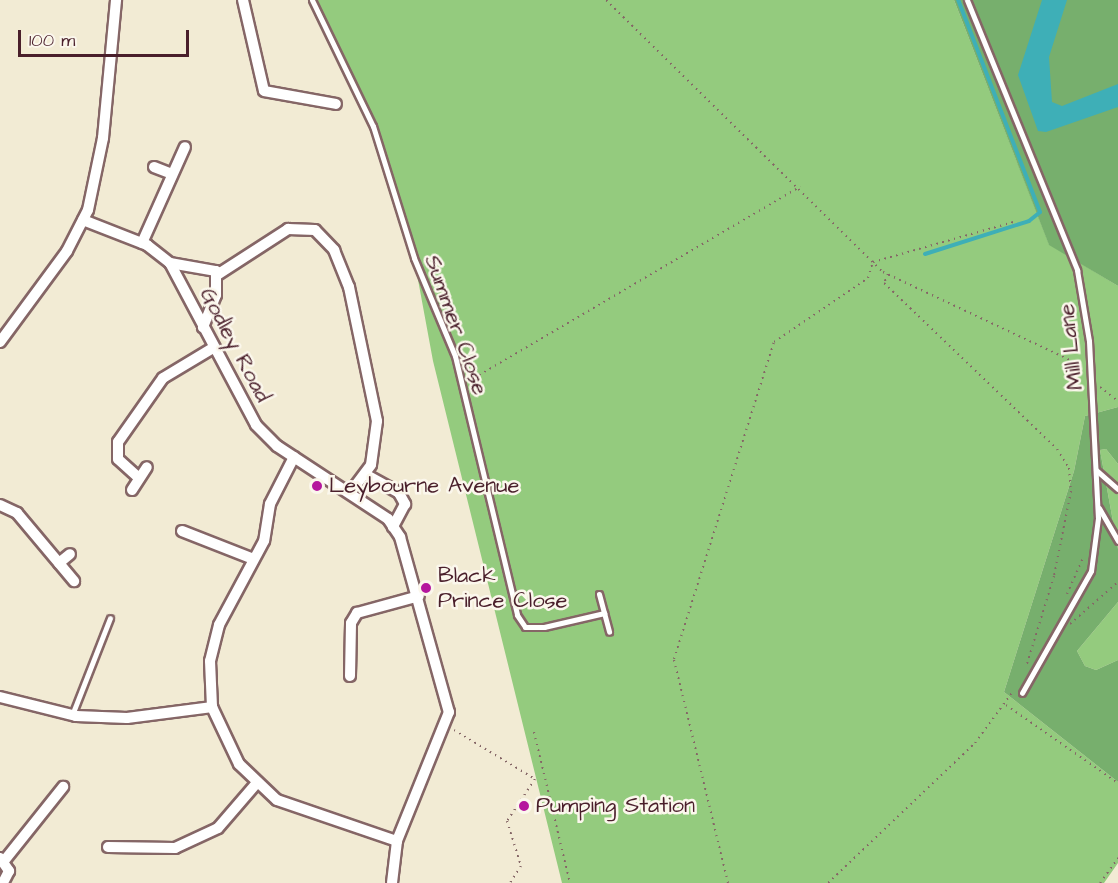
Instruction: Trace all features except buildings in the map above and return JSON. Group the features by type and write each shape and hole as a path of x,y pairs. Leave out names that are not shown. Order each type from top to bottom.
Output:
{"street":[{"path":"0,342 45,285 84,220 103,138 116,0"},
{"path":"243,0 264,91 336,104"},
{"path":"142,243 184,147"},
{"path":"154,167 172,174"},
{"name":"Godley Road","path":"84,220 142,243 170,263 213,348 256,425 294,458 350,493 393,527"},
{"path":"203,328 217,275 239,255 288,229 315,230 327,240 349,287 375,400 375,441 365,474 350,493"},
{"path":"170,263 217,275"},
{"path":"140,478 118,459 118,442 163,378 213,348"},
{"path":"294,458 270,504 264,541 252,558 231,598 210,661 212,707 219,730 256,784 309,814 397,841"},
{"path":"132,490 147,467"},
{"path":"365,474 399,493 405,504 393,527 419,596 443,679 446,725 397,841 392,883"},
{"path":"0,505 17,513 74,581"},
{"path":"182,531 252,558"},
{"path":"59,563 70,554"},
{"path":"363,664 350,670 351,623 357,614 419,596"},
{"path":"0,697 72,715 127,718 212,707"},
{"path":"108,847 175,848 218,828 256,784"},
{"path":"3,883 9,871 2,859 63,787"}],"lane":[{"name":"Summer Close","path":"312,0 373,126 414,258 455,356 517,615 525,627 534,627 604,613"},
{"name":"Mill Lane","path":"967,0 1077,270 1091,373 1098,507 1091,571 1062,628 1022,693"},
{"path":"1096,470 1118,489"},
{"path":"1098,507 1118,541"},
{"path":"599,594 609,632"},
{"path":"72,715 110,618"}],"path":[{"path":"606,0 888,274 1091,373 1118,401"},
{"path":"472,380 800,187"},
{"path":"873,261 1013,222"},
{"path":"728,883 674,659 774,342 868,278 873,261"},
{"path":"888,274 884,283 1057,449 1069,468 1071,491 1054,576 1024,673"},
{"path":"1063,603 1085,555"},
{"path":"1062,628 1118,582"},
{"path":"1028,671 1038,651"},
{"path":"828,883 975,743 1006,705 1021,681 1012,700"},
{"path":"1006,705 1022,693"},
{"path":"1006,705 1118,783"},
{"path":"446,725 535,779 507,821 521,866 510,883"},
{"path":"534,732 570,883"},
{"path":"1100,883 1118,858"}],"green space":[{"path":"312,0 954,0 1049,244 1118,286 1118,407 1085,416 1074,471 1004,692 1118,782 1118,863 1104,883 562,883 433,361 414,258 373,126"},
{"path":"954,0 1118,0 1118,286 1049,245"},
{"path":"1118,407 1118,464 1106,449 1100,450 1118,549 1118,602 1077,651 1085,666 1096,670 1118,660 1118,782 1004,692 1074,471 1085,416"},
{"path":"1106,449 1118,464 1118,549 1100,450"},
{"path":"1118,602 1118,660 1096,670 1085,666 1077,651"}],"water":[{"path":"1042,0 1067,0 1049,57 1052,102 1062,106 1118,84 1118,107 1046,132 1038,131 1018,75"}],"waterway":[{"path":"925,254 1029,221 1040,212 958,0"}],"place":[{"name":"Leybourne Avenue","path":"317,486"},
{"name":"Black Prince Close","path":"426,588"},
{"name":"Pumping Station","path":"524,806"}]}
